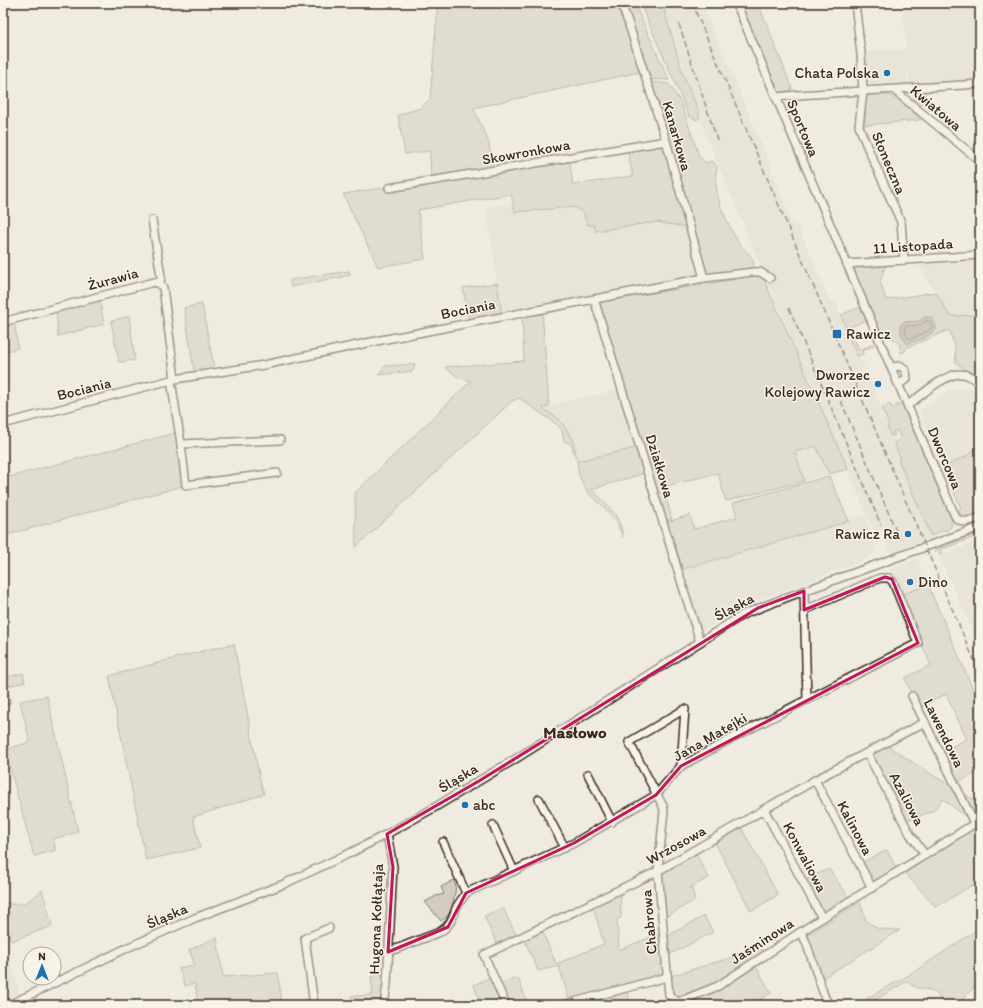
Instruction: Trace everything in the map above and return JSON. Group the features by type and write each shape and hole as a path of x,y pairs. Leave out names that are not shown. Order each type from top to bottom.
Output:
{"street":[{"name":"Kanarkowa","path":"621,3 666,141 704,278"},
{"name":"Sportowa","path":"736,3 847,264"},
{"name":"Słoneczna","path":"855,3 861,54 863,92 860,126 901,222 904,260"},
{"path":"776,97 980,84"},
{"name":"Kwiatowa","path":"894,90 980,161"},
{"name":"Skowronkowa","path":"389,188 666,141"},
{"path":"152,220 161,276 160,284"},
{"name":"11 Listopada","path":"847,264 980,255"},
{"name":"Dworcowa","path":"847,264 946,494 959,520 966,522 980,518"},
{"name":"Bociania","path":"3,424 173,380 264,365 381,340 704,278 760,272 770,278"},
{"name":"Żurawia","path":"3,322 154,282 160,284 163,288 173,380"},
{"name":"Działkowa","path":"594,299 700,642"},
{"path":"891,367 901,366 906,370 907,379 899,384"},
{"path":"908,405 948,377 959,373 969,375 980,383"},
{"path":"173,380 186,485 277,473"},
{"path":"181,444 280,440"},
{"name":"Śląska","path":"8,1005 144,940 195,918 284,884 387,834 491,774 744,614 980,527"},
{"name":"Jana Matejki","path":"466,893 565,848 656,795 681,766 730,739 918,643 892,579 889,578 880,578 805,610"},
{"path":"804,591 807,700"},
{"name":"Lawendowa","path":"912,696 977,822"},
{"name":"Chabrowa","path":"666,977 658,871 664,811 663,806 629,742 685,709 681,766"},
{"name":"Wrzosowa","path":"506,1005 484,955 658,871 815,780 925,722"},
{"name":"Azaliowa","path":"867,753 910,834 926,855"},
{"path":"588,774 612,822"},
{"name":"Kalinowa","path":"815,780 872,888"},
{"path":"539,799 565,848"},
{"name":"Konwaliowa","path":"764,809 822,918"},
{"name":"Jaśminowa","path":"666,977 669,995 678,1002 718,986 822,918 926,855 977,822"},
{"path":"493,824 514,871"},
{"name":"Hugona Kołłątaja","path":"384,1005 387,984 393,867 387,834"},
{"path":"388,952 440,932 448,927 454,917 456,908 466,893 443,842"},
{"path":"314,1005 305,938 329,928"},
{"path":"799,933 803,936 806,942 825,998 829,1005"},
{"path":"562,1005 666,977"}],"highlighted area":[{"path":"885,577 892,579 918,643 681,766 656,795 574,843 466,893 448,927 388,952 393,867 387,834 479,781 758,608 804,591 804,610"}],"shaded area":[{"path":"437,3 634,3 669,80 647,79 644,71 473,108 488,140 494,170 569,158 573,185 633,176 627,148 666,141 648,86 652,82 669,84 681,103 699,156 705,163 713,161 717,167 716,188 724,215 737,241 752,259 754,263 753,272 762,275 848,469 829,474 816,446 795,452 804,481 726,501 718,473 663,487 672,519 663,521 648,472 592,489 616,516 622,529 623,537 616,522 603,506 587,492 579,476 577,461 640,447 594,299 599,298 601,302 737,279 737,274 704,278 692,228 656,222 595,231 594,225 588,225 583,212 573,207 515,212 511,194 418,210 425,259 378,267 343,194 431,181 430,151 405,154 398,115 421,108 430,99"},
{"path":"640,3 662,3 683,75 699,112 699,118 697,120 689,116"},
{"path":"662,3 701,3 757,132 793,225 797,224 831,303 835,301 857,356 859,355 865,368 862,370 865,377 868,376 889,425 887,427 891,436 895,434 897,441 894,443 901,458 898,459 932,539 891,553 881,530 874,532 699,118 699,111 683,75"},
{"path":"740,3 758,3 792,88 791,90 777,93"},
{"path":"903,3 980,3 980,84 910,89 907,61 907,85 875,87 866,83 863,51 906,50"},
{"path":"927,88 919,111 914,102 914,96 918,92"},
{"path":"872,94 888,95 900,101 921,120 865,125 865,100 867,96"},
{"path":"513,203 515,212 573,207 583,212 586,219 637,218 689,224 704,278 502,316 486,206"},
{"path":"887,261 880,281 886,300 936,292 949,315 980,315 980,379 956,363 955,346 949,330 906,348 905,351 901,353 899,343 885,333 881,338 853,267","holes":["925,317 936,330 924,338 903,322 919,321"]},
{"path":"980,261 980,315 949,315 919,265"},
{"path":"349,271 351,275 291,287 290,280"},
{"path":"497,283 502,316 469,322 463,288"},
{"path":"99,296 104,324 58,336 56,308"},
{"path":"202,304 215,373 195,376 184,308"},
{"path":"861,307 866,320 850,327 859,350 873,344 874,346 862,351 863,354 857,356 841,315"},
{"path":"542,309 549,406 542,408 559,419 573,439 577,461 571,444 564,441 562,430 555,423 519,398 512,401 356,547 355,493 471,381 458,377 445,367 524,361 522,312"},
{"path":"129,316 135,360 119,362 111,321"},
{"path":"14,319 18,348 3,352 3,322"},
{"path":"415,364 413,371 378,375 385,366"},
{"path":"972,388 980,394 980,445 967,456 943,467 920,416 921,410 948,390"},
{"path":"622,389 640,447 577,461 573,439 559,419 542,407"},
{"path":"902,403 952,521 951,527 947,531 943,530 931,536 898,459 900,458 894,443 901,439 897,430 893,432 895,434 891,436 887,426 889,425 882,407 890,404 892,408"},
{"path":"179,432 186,485 3,536 3,466 9,477"},
{"path":"816,445 829,474 804,481 795,452"},
{"path":"980,445 980,512 970,516 961,515 958,510 961,508 943,467 967,456"},
{"path":"829,476 849,521 683,569 667,522 690,515 694,529 737,517 733,503"},
{"path":"865,516 875,547 875,552 869,558 742,606 702,630 683,569"},
{"path":"980,533 980,535 940,550 942,554 938,554 934,550"},
{"path":"980,541 980,648 938,554 959,549"},
{"path":"917,558 928,585 901,595 890,569"},
{"path":"928,585 980,706 980,771 954,784 939,753 967,739 946,694 918,709 905,678 931,665 901,595"},
{"path":"234,644 264,794 193,817 200,848 146,860 109,676"},
{"path":"23,673 25,682 7,686 11,703 3,705 3,678"},
{"path":"47,696 78,832 53,839 56,850 34,856 5,750 30,742 20,701"},
{"path":"884,744 958,791 980,803 980,820 974,823 943,799 933,811 904,821 867,753"},
{"path":"739,824 778,895 751,911 713,839"},
{"path":"980,824 980,896 972,885 936,907 905,873"},
{"path":"694,850 709,878 691,887 695,900 662,919 658,871"},
{"path":"887,850 898,872 872,888 859,864"},
{"path":"829,869 851,901 822,918 802,881"},
{"path":"454,880 456,887 452,908 448,916 441,921 425,902 436,896 444,894 441,887"},
{"path":"42,890 52,926 11,941 3,915 3,901 15,904 24,903"},
{"path":"620,890 621,918 617,919 619,950 663,932 664,938 704,916 713,932 665,957 667,977 626,988 631,1005 612,1005 609,993 570,1003 559,966 538,971 523,936 541,928 556,964 604,944 592,903"},
{"path":"860,902 866,921 879,929 900,930 821,979 807,935"},
{"path":"503,908 518,939 499,948 484,916"},
{"path":"980,928 980,981 957,1005 941,1005 942,1001 936,993 914,987 907,981 873,1001 870,1005 862,1005 867,998 906,977"},
{"path":"217,937 223,977 278,973 282,1005 198,1005 195,983 185,986 179,968 195,965 189,950"},
{"path":"3,943 21,995 3,1001"},
{"path":"756,950 766,950 767,954 754,963 771,993 750,1005 674,1005 669,995 667,977"},
{"path":"387,973 384,1005 353,1005 351,996 373,995 371,977"},
{"path":"493,976 497,984 518,978 528,1005 481,1005 474,985"}],"water":[{"path":"925,317 933,317 936,330 924,338 907,344 901,334 900,325 903,322 919,321"}],"railway":[{"path":"692,3 980,674"},
{"path":"679,24 717,140"},
{"path":"789,308 881,525"},
{"path":"841,401 900,540"}],"place":[{"name":"Chata Polska","path":"887,73"},
{"name":"Rawicz","path":"837,334"},
{"name":"Dworzec Kolejowy Rawicz","path":"878,384"},
{"name":"Rawicz Ra","path":"908,534"},
{"name":"Dino","path":"910,582"},
{"name":"abc","path":"465,805"}],"district":[{"name":"Masłowo","path":"575,732"}]}
